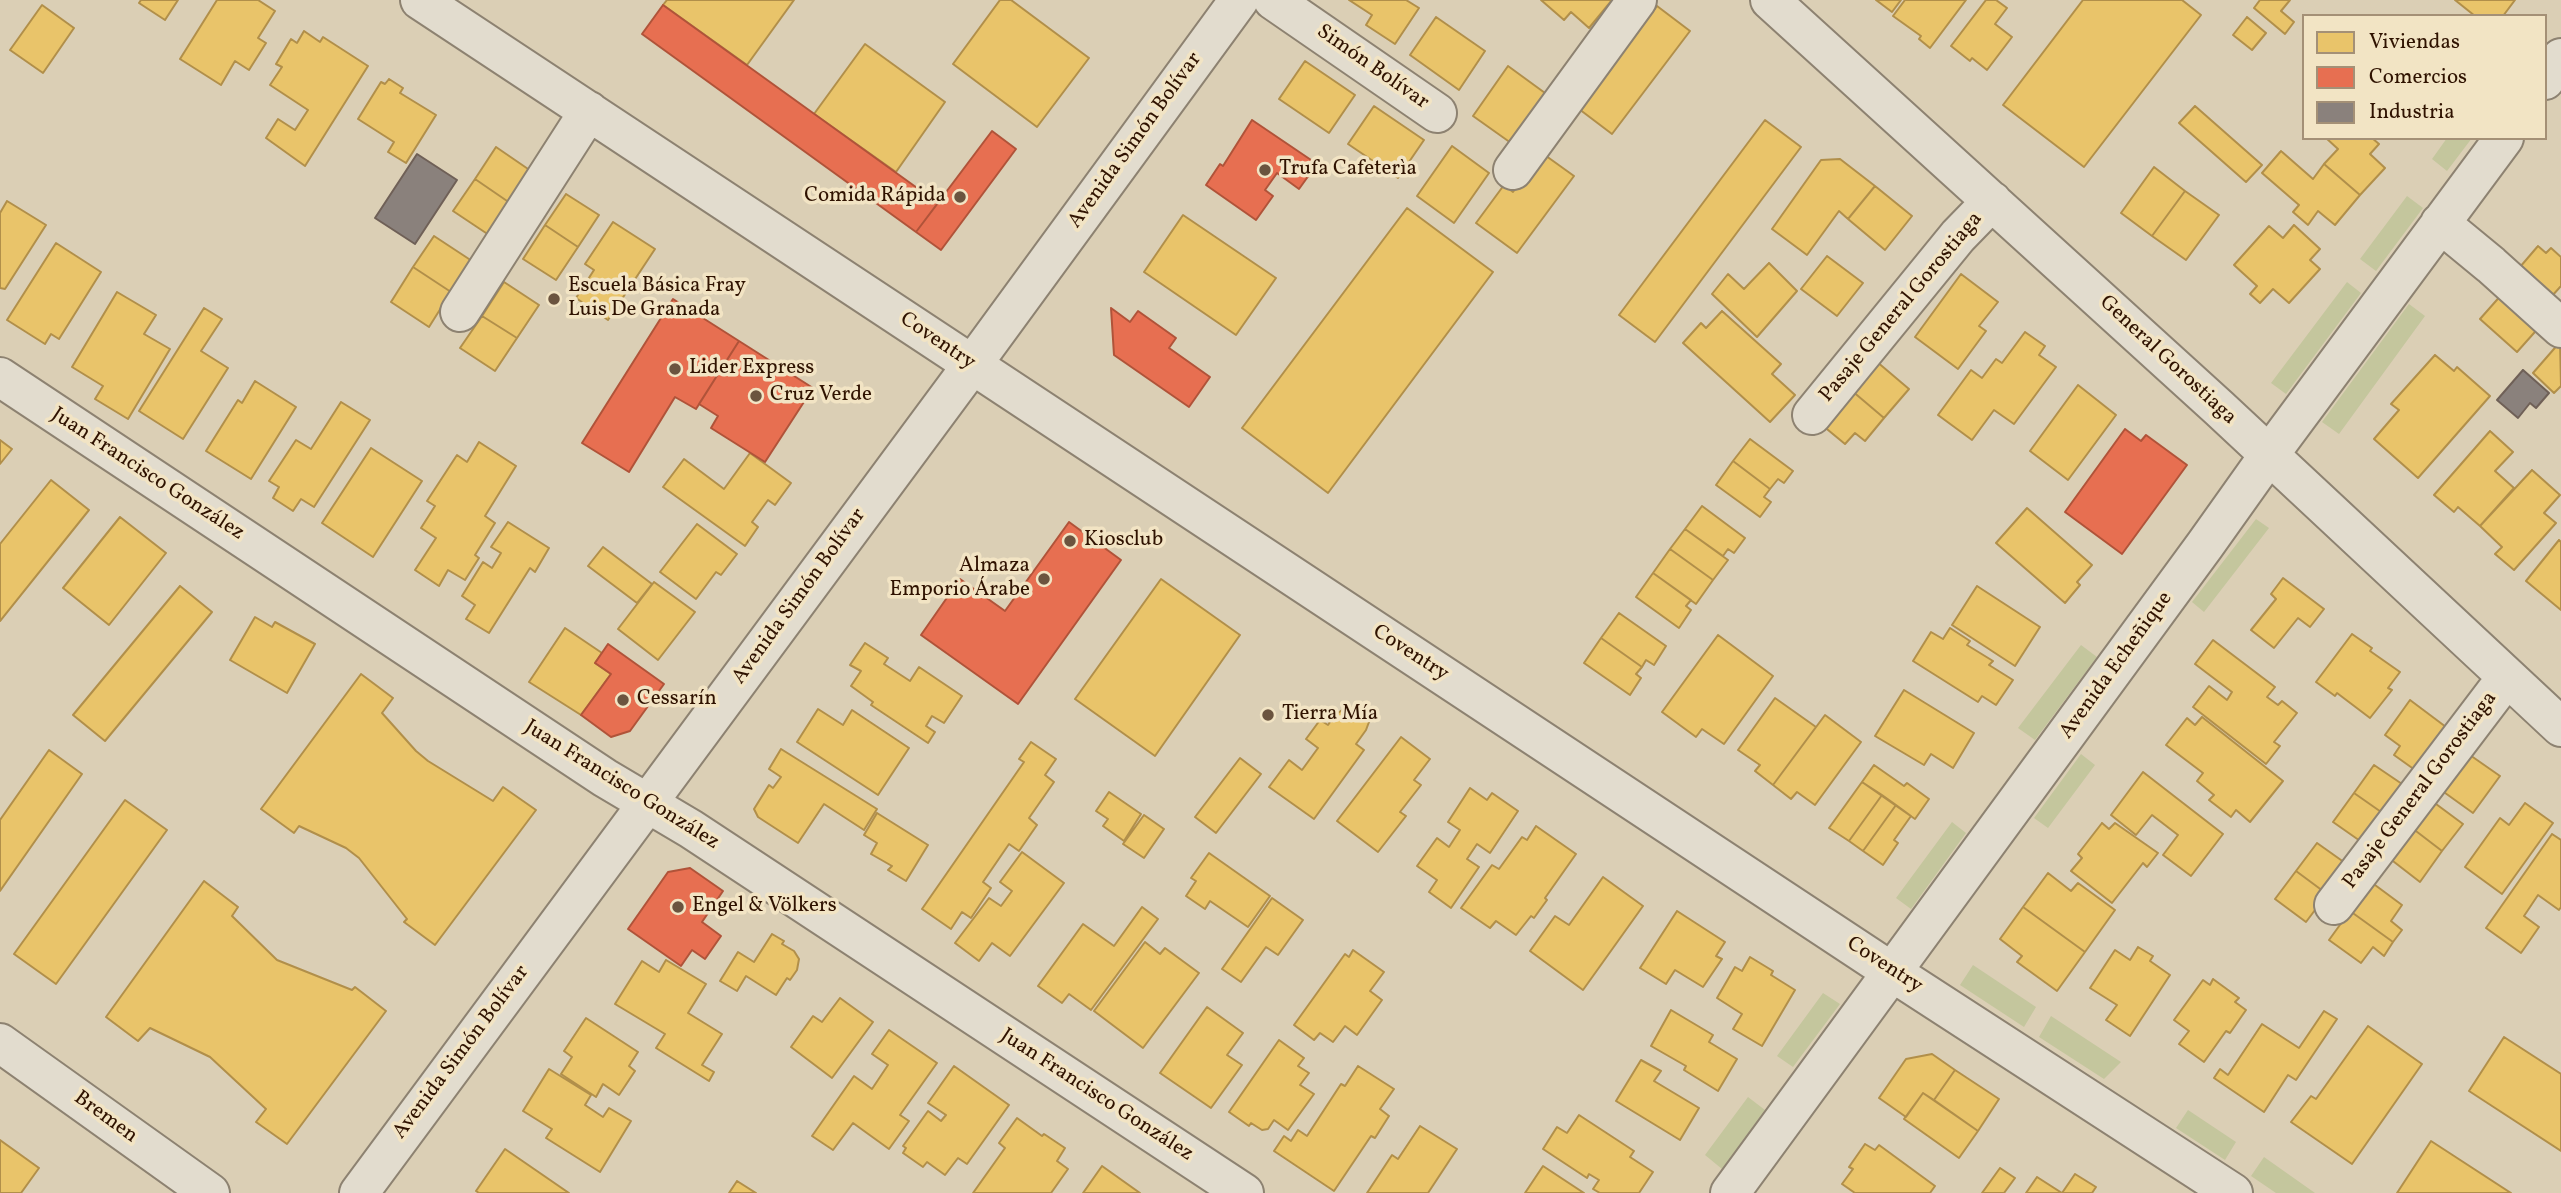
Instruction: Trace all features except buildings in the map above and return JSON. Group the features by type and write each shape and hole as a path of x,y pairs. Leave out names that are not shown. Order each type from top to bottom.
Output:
{"street":[{"name":"Coventry","path":"420,0 1892,972 2233,1193"},
{"name":"Avenida Simón Bolívar","path":"359,1193 1239,0"},
{"name":"Simón Bolívar","path":"1273,0 1437,113"},
{"path":"1513,170 1637,0"},
{"name":"General Gorostiaga","path":"1770,0 2269,455 2561,727"},
{"path":"2547,77 2561,58"},
{"path":"460,312 589,111"},
{"name":"Avenida Echeñique","path":"1730,1193 2502,140"},
{"name":"Pasaje General Gorostiaga","path":"1812,415 1958,236 1992,201"},
{"path":"2440,222 2561,328"},
{"name":"Juan Francisco González","path":"0,377 592,769 705,838 1244,1193"},
{"name":"Pasaje General Gorostiaga","path":"2334,905 2507,677"},
{"name":"Bremen","path":"0,1043 209,1193"}],"green space":[{"path":"2446,140 2470,140 2447,171 2432,159"},
{"path":"2407,196 2423,208 2376,271 2360,259"},
{"path":"2347,282 2361,293 2286,394 2271,383"},
{"path":"2409,304 2425,316 2339,434 2322,422"},
{"path":"2256,519 2269,528 2204,612 2192,602"},
{"path":"2081,645 2097,657 2035,740 2018,728"},
{"path":"2081,754 2095,765 2048,828 2034,818"},
{"path":"1952,822 1966,833 1911,909 1896,898"},
{"path":"1973,965 2036,1007 2024,1027 1960,985"},
{"path":"1823,993 1840,1004 1793,1067 1777,1056"},
{"path":"2051,1016 2121,1062 2104,1079 2039,1037"},
{"path":"1748,1097 1765,1110 1722,1169 1705,1155"},
{"path":"2188,1110 2236,1142 2225,1160 2176,1128"},
{"path":"2264,1157 2315,1193 2276,1193 2251,1176"}],"place":[{"name":"Trufa Cafeterìa","path":"1265,170"},
{"name":"Comida Rápida","path":"960,197"},
{"name":"Escuela Básica Fray Luis De Granada","path":"554,299"},
{"name":"Lider Express","path":"675,369"},
{"name":"Cruz Verde","path":"756,396"},
{"name":"Kiosclub","path":"1070,541"},
{"name":"Almaza Emporio Árabe","path":"1044,579"},
{"name":"Cessarín","path":"623,700"},
{"name":"Tierra Mía","path":"1268,715"},
{"name":"Engel & Völkers","path":"678,907"}]}
